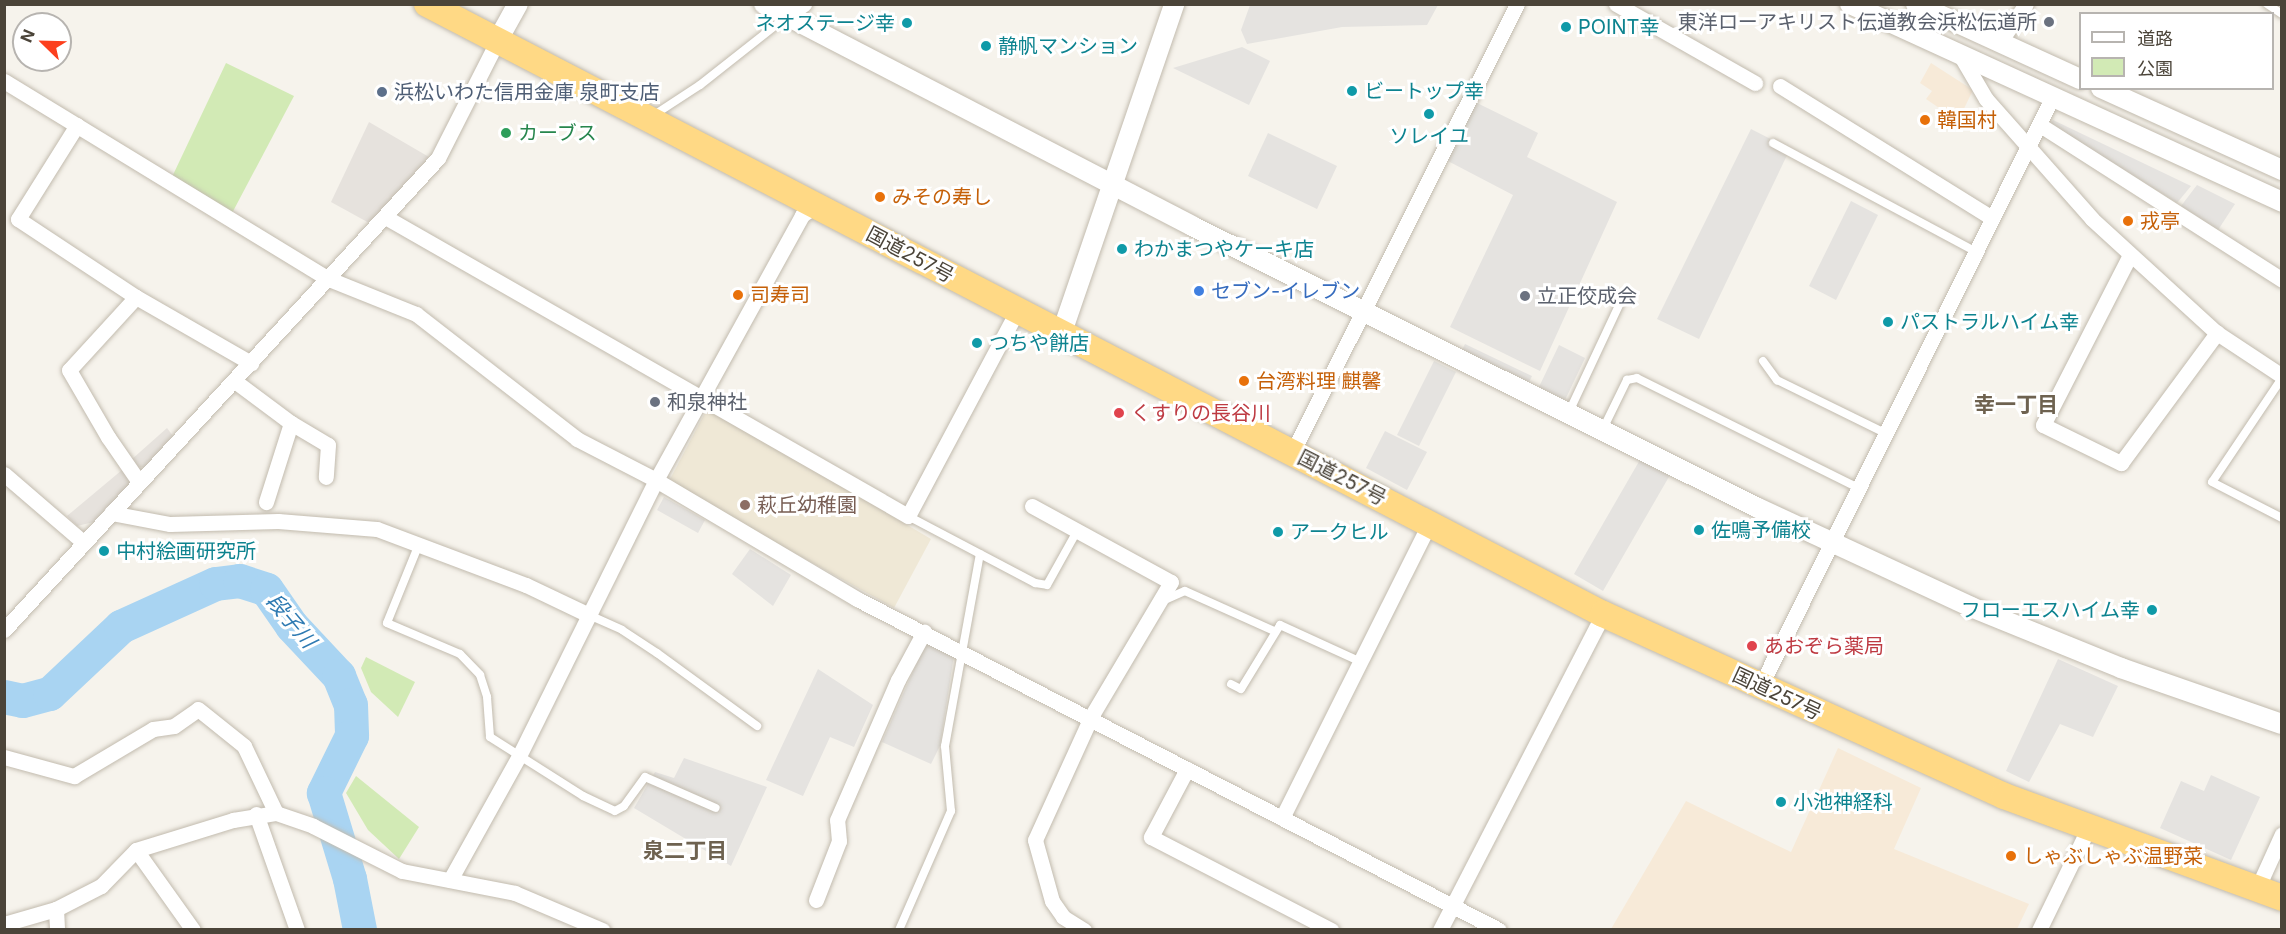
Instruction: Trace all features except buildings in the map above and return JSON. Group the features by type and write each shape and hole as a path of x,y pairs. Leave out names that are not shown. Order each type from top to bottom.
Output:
{"highway":[{"name":"国道257号","path":"427,4 499,38 1017,311 1062,332 1603,614 1984,787 2282,898"}],"street":[{"path":"4,630 82,542 387,218 438,158 518,4"},
{"path":"764,4 1362,310 1568,413 1971,608 2121,668 2282,724"},
{"path":"787,16 804,4"},
{"path":"1062,332 1174,4"},
{"path":"1292,453 1517,4"},
{"path":"1616,4 1755,83"},
{"path":"1850,4 2282,201"},
{"path":"1916,4 2079,79"},
{"path":"1999,43 2026,4"},
{"path":"1959,53 1986,99 2130,255 2217,333 2282,377"},
{"path":"4,81 329,279 416,314 577,439 656,480 817,576 1282,818 1453,904 1499,930"},
{"path":"1780,86 1992,219"},
{"path":"2105,90 2282,170"},
{"path":"1760,687 2053,96"},
{"path":"77,125 18,219 136,297 251,363"},
{"path":"2040,125 2282,280"},
{"path":"450,880 519,756 656,480 802,215 816,206"},
{"path":"387,218 908,516 1017,311"},
{"path":"2130,255 2043,425 2121,463 2217,333"},
{"path":"136,297 69,370 108,437 139,482"},
{"path":"236,381 291,423 328,446 326,477"},
{"path":"266,502 291,423"},
{"path":"4,474 82,542"},
{"path":"1032,506 1171,582 1091,717 1035,840 1052,901 1063,918 1084,930"},
{"path":"111,513 170,524 278,521 377,529 419,544 589,615"},
{"path":"1282,818 1430,523"},
{"path":"1440,930 1603,614"},
{"path":"816,900 839,841 837,820 898,680 924,632"},
{"path":"4,757 74,776 153,729 174,726 198,708 244,746 276,813"},
{"path":"1187,769 1151,837 1331,930"},
{"path":"4,924 56,909 101,886 136,850 256,814 276,813 313,826 402,871 515,893 602,930"},
{"path":"256,814 297,930"},
{"path":"2039,930 2090,827"},
{"path":"2258,889 2282,834"},
{"path":"136,850 193,930"},
{"path":"56,909 57,930"}],"lane":[{"path":"2267,4 2282,14"},
{"path":"649,118 700,85 787,16"},
{"path":"1773,143 1976,252"},
{"path":"1568,413 1620,301"},
{"path":"1763,361 1777,380 1885,433"},
{"path":"2282,377 2212,482 2282,518"},
{"path":"1603,430 1627,380 1637,378 1859,488"},
{"path":"908,516 980,554 1047,585 1077,531"},
{"path":"419,544 387,623 460,654 480,675 487,697 490,737 583,796 615,811 624,806 645,777 716,808"},
{"path":"900,929 951,811 945,746 980,554"},
{"path":"1158,603 1168,601 1185,591 1274,631"},
{"path":"589,615 622,630 657,653 756,726"},
{"path":"1231,684 1242,689 1274,631 1280,625 1359,661"}],"shaded area":[{"path":"1250,4 1438,5 1427,25 1342,27 1247,44 1241,30"},
{"path":"1242,47 1270,61 1249,105 1173,68"},
{"path":"1931,63 1973,90 1958,121 1926,99 1932,91 1920,83"},
{"path":"1475,102 1538,133 1527,157 1617,202 1540,371 1450,327 1513,195 1446,160"},
{"path":"2053,120 2191,186 2177,203 2051,124"},
{"path":"369,122 429,157 371,224 331,202"},
{"path":"1751,129 1790,149 1699,339 1657,319"},
{"path":"1268,133 1337,166 1317,209 1248,176"},
{"path":"2197,185 2235,204 2218,230 2181,206"},
{"path":"1851,201 1878,215 1836,300 1809,286"},
{"path":"1465,344 1532,376 1528,384 1461,352"},
{"path":"1559,345 1585,358 1565,400 1539,387"},
{"path":"1434,361 1456,372 1419,446 1397,435"},
{"path":"708,407 931,539 894,608 668,483"},
{"path":"167,428 173,436 145,467 137,467 131,460"},
{"path":"1385,431 1427,452 1407,490 1366,468"},
{"path":"1641,458 1670,475 1603,591 1574,574"},
{"path":"122,470 132,482 94,522 77,526 67,516"},
{"path":"664,497 705,520 698,533 657,510"},
{"path":"750,549 791,575 773,606 732,574"},
{"path":"926,642 954,655 940,746 931,764 882,742"},
{"path":"2058,659 2118,686 2093,737 2060,724 2029,782 2006,771"},
{"path":"818,669 873,705 854,747 830,737 803,796 766,780"},
{"path":"1838,748 1921,788 1894,849 2029,904 2017,929 1611,929 1686,801 1791,852"},
{"path":"684,758 767,787 731,866 634,808 655,772 674,778"},
{"path":"2211,775 2260,797 2231,860 2160,828 2181,781 2204,791"}],"green space":[{"path":"226,63 294,96 230,217 172,177"},
{"path":"366,657 415,682 398,717 371,692 361,668"},
{"path":"356,776 419,827 399,859 368,830 346,793"}],"waterway":[{"name":"段子川","path":"4,697 23,701 50,694 121,627 216,584 240,581 267,590 292,626 339,676 351,705 352,736 324,793 350,879 360,930"}],"place":[{"name":"東洋ローアキリスト伝道教会浜松伝道所","path":"2049,22"},
{"name":"ネオステージ幸","path":"907,23"},
{"name":"POINT幸","path":"1566,27"},
{"name":"静帆マンション","path":"986,46"},
{"name":"ビートップ幸","path":"1352,91"},
{"name":"浜松いわた信用金庫 泉町支店","path":"382,92"},
{"name":"ソレイユ","path":"1429,114"},
{"name":"韓国村","path":"1925,120"},
{"name":"カーブス","path":"506,133"},
{"name":"みその寿し","path":"880,197"},
{"name":"戎亭","path":"2128,221"},
{"name":"わかまつやケーキ店","path":"1122,249"},
{"name":"セブン-イレブン","path":"1199,291"},
{"name":"司寿司","path":"738,295"},
{"name":"立正佼成会","path":"1525,296"},
{"name":"パストラルハイム幸","path":"1888,322"},
{"name":"つちや餅店","path":"977,343"},
{"name":"台湾料理 麒馨","path":"1244,381"},
{"name":"和泉神社","path":"655,402"},
{"name":"くすりの長谷川","path":"1119,413"},
{"name":"萩丘幼稚園","path":"745,505"},
{"name":"佐鳴予備校","path":"1699,530"},
{"name":"アークヒル","path":"1278,532"},
{"name":"中村絵画研究所","path":"104,551"},
{"name":"フローエスハイム幸","path":"2152,610"},
{"name":"あおぞら薬局","path":"1752,646"},
{"name":"小池神経科","path":"1781,802"},
{"name":"しゃぶしゃぶ温野菜","path":"2011,856"}],"district":[{"name":"幸一丁目","path":"2016,405"},
{"name":"泉二丁目","path":"685,851"}]}
